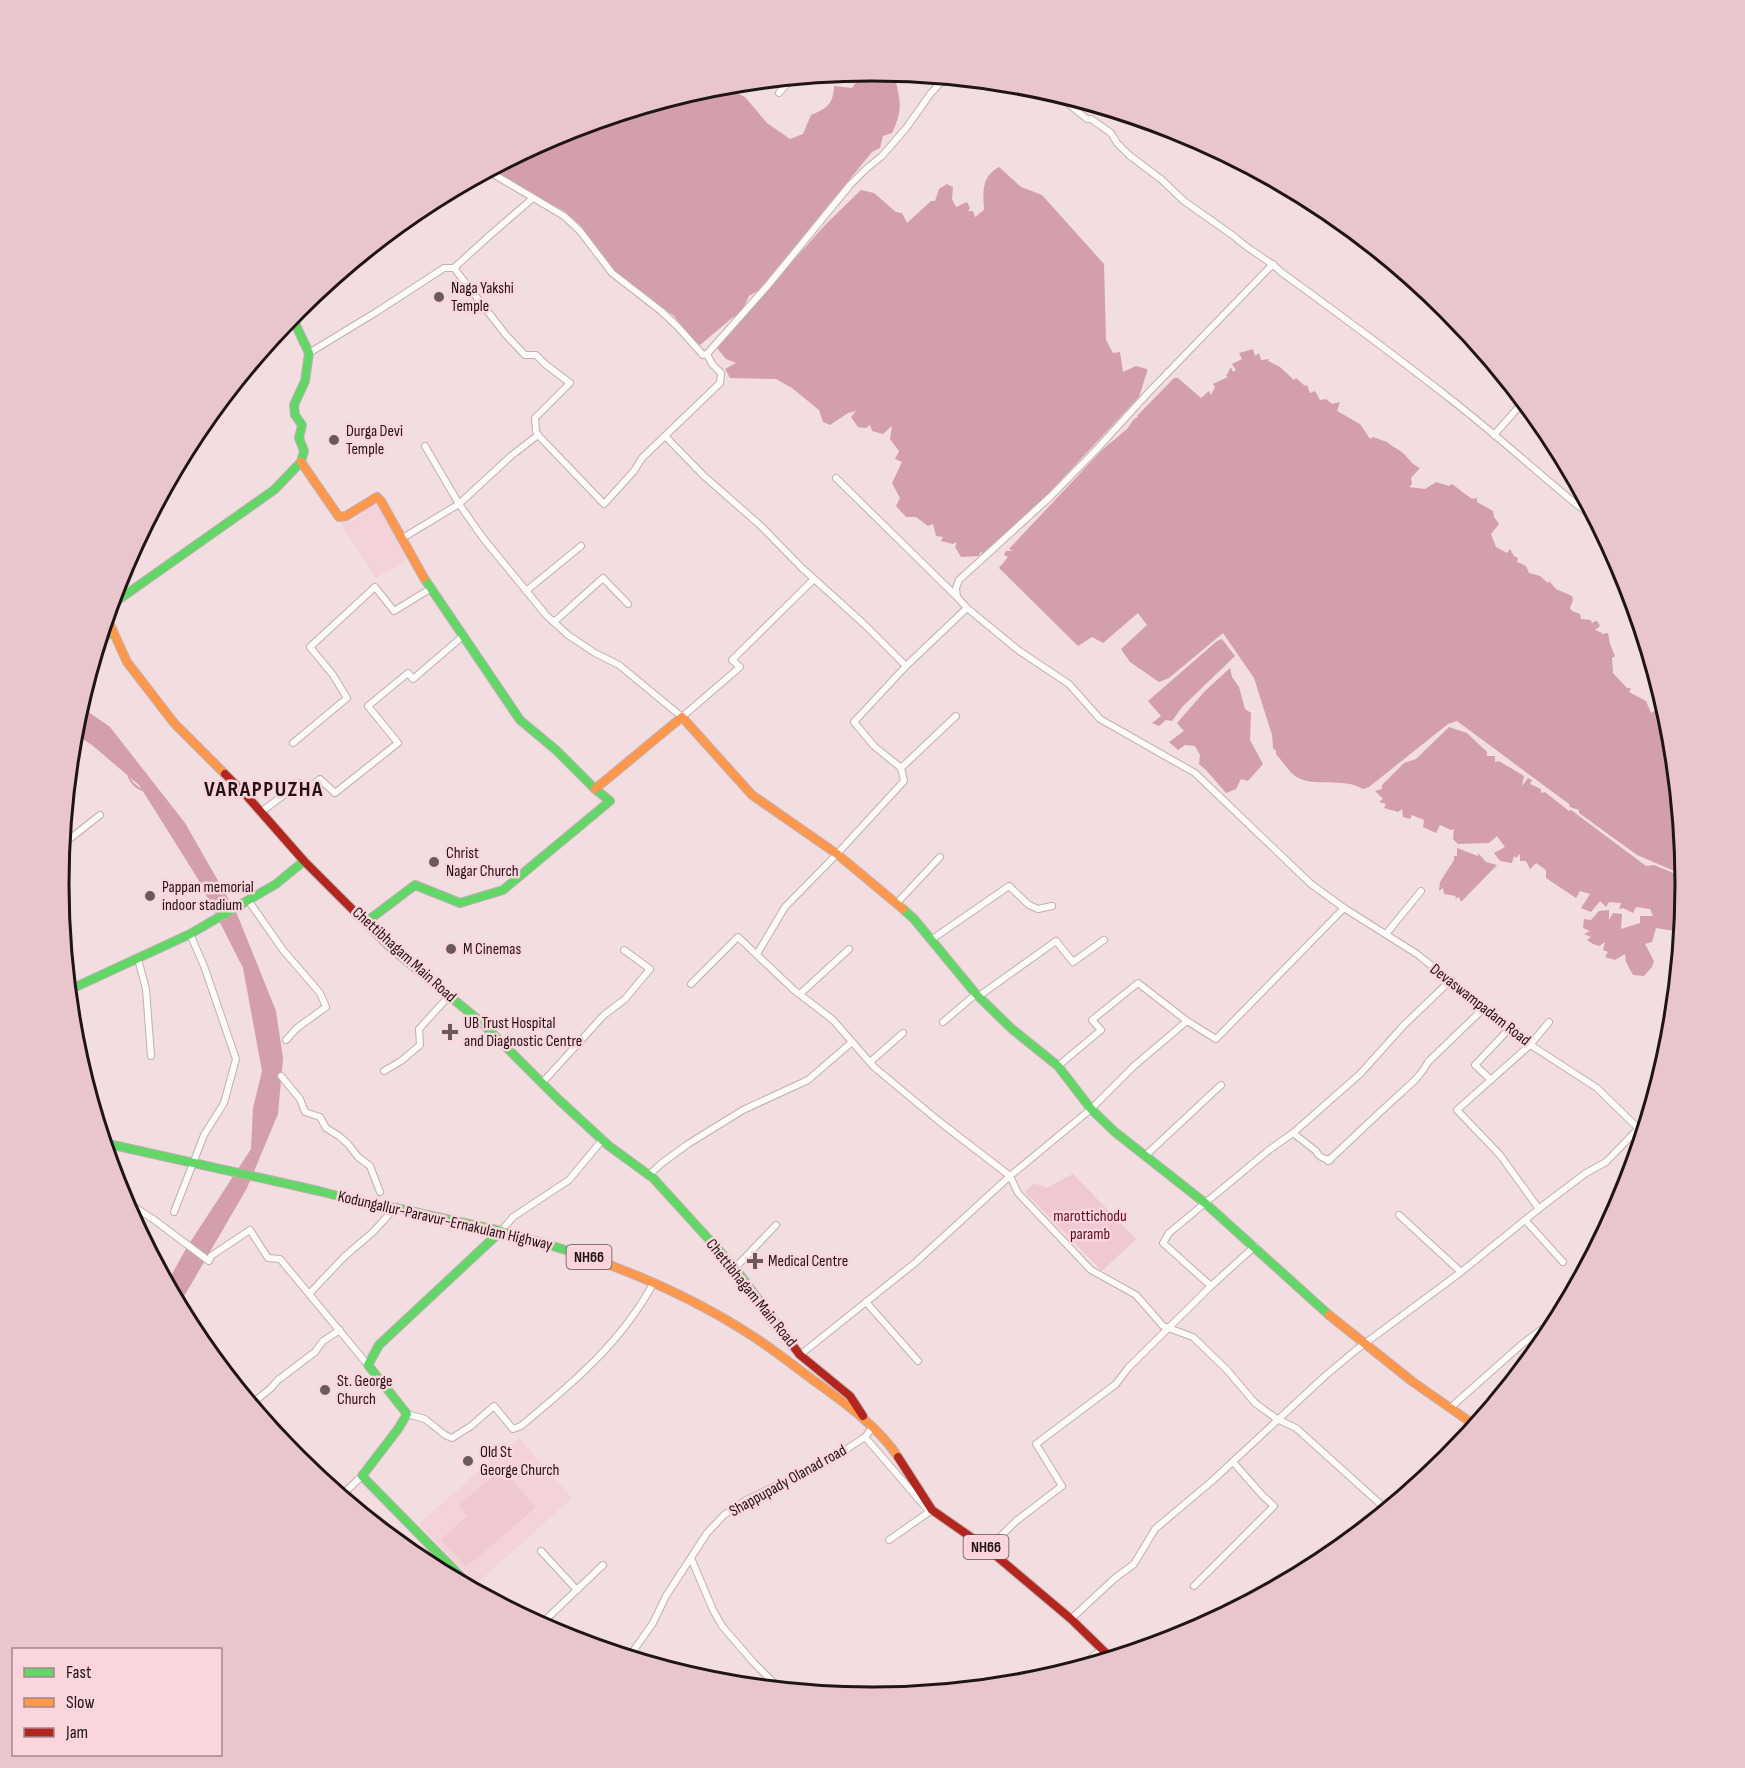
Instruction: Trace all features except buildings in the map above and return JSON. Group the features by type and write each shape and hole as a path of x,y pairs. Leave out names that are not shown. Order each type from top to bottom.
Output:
{"main road":[{"path":"123,597 270,494 301,462 304,451 299,438 302,425 295,415 294,405 305,381 309,353 296,325"},
{"path":"301,462 339,517 345,516 377,497 381,501 430,589 520,720 610,801 503,890 460,903 415,885 366,922"},
{"name":"Chettibhagam Main Road","path":"111,628 127,662 174,723 246,795 304,861 392,949 480,1021 609,1146 649,1175 735,1268 800,1355 850,1396 872,1428"},
{"path":"595,789 682,717 752,795 837,854 914,919 978,995 1012,1029 1058,1066 1091,1109 1115,1132 1205,1203 1365,1344 1413,1382 1470,1422"},
{"path":"76,986 190,934 276,884 304,861"},
{"name":"Kodungallur-Paravur-Ernakulam Highway","path":"113,1145 365,1203 501,1231 615,1266 654,1282 703,1307 754,1337 849,1406 892,1448 932,1509 988,1549 1071,1619 1106,1652"},
{"path":"453,1569 362,1476 407,1414 368,1365 379,1345 501,1231"}],"street":[{"path":"707,354 769,284 850,185 882,156 907,128 940,83"},
{"path":"779,93 786,85"},
{"path":"1070,106 1087,119 1091,119 1112,133 1129,155 1162,180 1184,201 1273,264 1407,365 1582,508"},
{"path":"495,175 564,216 580,231 612,273 661,311 703,355 707,354"},
{"path":"309,353 378,312 444,268 454,268 533,198"},
{"path":"957,597 956,588 959,580 1050,497 1273,264"},
{"path":"454,268 525,355 536,355 570,383 535,418 536,431 604,504 634,471 642,458 720,383 721,373 712,364 707,354"},
{"path":"1494,435 1519,407"},
{"path":"401,539 459,504 511,456 538,435"},
{"path":"665,436 906,666"},
{"path":"425,446 459,504 483,538 554,622 568,635 618,665 682,717 740,667 732,660 814,579"},
{"name":"Devaswampadam Road","path":"836,478 967,608 1018,650 1068,684 1100,719 1195,772 1311,884 1344,908 1417,954 1530,1045 1596,1088 1638,1128"},
{"path":"526,591 581,546"},
{"path":"554,622 603,578 628,604"},
{"path":"293,743 347,698 333,675 310,646 375,587 394,611 430,589"},
{"path":"758,954 785,907 904,781 901,768 874,746 854,722 906,666 967,608"},
{"path":"261,812 300,783 310,786 321,779 335,793 398,743 368,706 408,673 413,679 463,636"},
{"path":"901,768 956,716"},
{"path":"71,838 100,815"},
{"path":"896,904 940,857"},
{"path":"931,940 1009,886 1038,909 1052,906"},
{"path":"1386,934 1421,891"},
{"path":"248,900 283,950 320,993 326,1007 297,1028 286,1040"},
{"path":"1058,1066 1101,1030 1092,1020 1138,983 1187,1022 1216,1039 1344,908"},
{"path":"174,1212 204,1135 224,1103 236,1059 190,934"},
{"path":"691,984 738,937 800,994 833,1020 870,1062 940,1122 1010,1176 1018,1193 1091,1270 1136,1295 1163,1326 1193,1337 1227,1370 1255,1403 1277,1419 1296,1428 1381,1505"},
{"path":"943,1022 1056,941 1072,962 1104,940"},
{"path":"800,994 849,949"},
{"path":"542,1083 604,1015 625,999 650,969 624,950"},
{"path":"138,959 146,989 151,1056"},
{"path":"1211,1286 1163,1243 1169,1233 1269,1150 1293,1133 1360,1074 1404,1024 1450,981"},
{"path":"384,1071 420,1045 419,1029 449,996"},
{"path":"1293,1133 1318,1155 1329,1160 1392,1100 1407,1089 1423,1072 1428,1062 1484,1008"},
{"path":"800,1355 916,1262 1010,1176 1091,1109 1134,1066 1187,1022"},
{"path":"1539,1209 1500,1155 1457,1110 1530,1045 1549,1022"},
{"path":"1491,1080 1476,1065 1509,1029"},
{"path":"870,1062 903,1033"},
{"path":"649,1175 662,1163 743,1110 808,1080 852,1042"},
{"path":"281,1076 300,1099 305,1112 320,1117 326,1128 339,1136 358,1157 370,1166 380,1192"},
{"path":"1145,1156 1221,1085"},
{"path":"1071,1619 1114,1579 1134,1564 1155,1529 1233,1462 1325,1376 1586,1173 1606,1162 1635,1137"},
{"path":"501,1231 513,1217 569,1180 603,1139"},
{"path":"309,1294 396,1208"},
{"path":"139,1210 208,1261 211,1256 250,1230 268,1258 280,1259 368,1365"},
{"path":"1399,1215 1461,1272"},
{"path":"1526,1221 1563,1262"},
{"path":"735,1268 776,1224"},
{"path":"988,1549 1016,1521 1062,1486 1036,1444 1116,1384 1128,1368 1255,1246"},
{"path":"407,1414 425,1419 452,1438 471,1426 494,1406 513,1429 521,1426 570,1387 596,1359 628,1323 654,1282"},
{"path":"866,1302 918,1361"},
{"path":"256,1400 315,1352 323,1341 340,1330"},
{"path":"1450,1408 1541,1330"},
{"name":"Shappupady Olanad road","path":"633,1651 707,1533 724,1515 770,1488 830,1460 865,1437 872,1428"},
{"path":"865,1437 927,1509 932,1509"},
{"path":"1194,1586 1274,1506 1233,1462"},
{"path":"346,1491 362,1476"},
{"path":"890,1540 932,1509"},
{"path":"541,1551 578,1590"},
{"path":"691,1558 722,1626 772,1681"},
{"path":"547,1618 603,1565"},
{"path":"1094,1656 1103,1649"}],"shaded area":[{"path":"857,81 896,81 900,104 892,133 883,136 880,148 872,152 759,290 749,296 741,313 700,345 689,336 674,316 629,285 606,261 581,226 564,211 529,193 498,173 565,142 614,123 665,108 736,93 745,97 767,123 790,139 803,134 811,115 828,105 834,86 852,88"},
{"path":"999,167 1021,187 1042,195 1104,264 1106,340 1113,353 1120,352 1123,372 1136,366 1147,369 1147,372 1139,397 1029,514 982,554 981,551 979,556 961,557 955,547 957,542 953,544 941,541 943,537 936,536 933,524 928,526 916,517 906,517 896,506 900,498 892,483 902,462 895,459 899,451 890,439 892,426 883,434 872,431 870,425 866,428 858,427 851,417 856,411 848,413 830,425 823,422 819,410 792,388 776,379 730,378 725,369 736,363 726,359 716,347 825,225 861,190 874,193 896,212 902,213 907,223 931,201 935,201 939,189 947,184 953,187 952,199 956,207 967,202 970,208 968,211 973,211 975,217 984,210 986,180"},
{"path":"1253,349 1255,356 1259,353 1261,360 1269,359 1268,361 1280,367 1294,380 1296,378 1305,386 1307,385 1310,393 1315,391 1320,400 1326,399 1332,404 1340,402 1337,411 1360,424 1370,439 1373,437 1387,442 1420,468 1411,478 1412,484 1409,487 1425,489 1436,482 1449,486 1452,484 1472,499 1477,498 1477,502 1493,511 1499,524 1491,534 1496,547 1507,553 1510,549 1518,558 1517,562 1526,566 1529,573 1540,576 1556,589 1572,596 1570,608 1572,611 1580,614 1581,619 1591,620 1592,624 1597,621 1600,626 1595,630 1601,634 1608,633 1615,656 1612,658 1613,673 1627,688 1631,688 1629,692 1646,701 1651,713 1656,710 1661,728 1669,779 1676,872 1637,855 1457,721 1448,724 1369,787 1363,789 1355,785 1302,780 1292,774 1276,754 1254,678 1223,633 1169,678 1159,682 1130,662 1121,649 1147,625 1138,613 1103,643 1092,637 1078,646 999,568 1008,557 1004,555 1006,551 1013,551 1009,549 1102,450 1127,429 1174,378 1178,378 1201,398 1209,391 1211,395 1215,387 1213,384 1228,377 1226,376 1231,367 1233,372 1236,370 1232,364 1242,359 1239,353"},
{"path":"377,502 411,557 376,578 340,522 348,518 351,522"},
{"path":"1222,639 1235,656 1182,707 1172,721 1166,720 1159,726 1152,723 1161,716 1148,701"},
{"path":"1230,668 1232,677 1239,687 1245,709 1251,713 1250,740 1263,764 1248,781 1241,779 1236,789 1226,793 1199,764 1200,755 1195,746 1185,745 1178,750 1169,742 1184,731 1177,723 1205,691"},
{"path":"88,711 110,727 185,823 237,914 276,1011 283,1058 278,1114 247,1188 184,1297 171,1275 187,1247 251,1149 253,1108 262,1071 243,968 198,879 139,785 82,739"},
{"path":"1449,727 1467,733 1487,752 1487,756 1495,756 1495,762 1499,761 1524,776 1522,786 1528,778 1532,780 1530,784 1541,789 1541,793 1545,792 1569,811 1571,810 1646,866 1654,865 1676,874 1674,931 1656,928 1652,942 1645,944 1654,961 1644,976 1633,975 1626,962 1625,954 1615,960 1605,957 1608,952 1603,950 1605,942 1599,946 1593,944 1587,940 1591,937 1584,934 1590,931 1583,928 1584,919 1591,920 1599,911 1609,910 1609,920 1613,913 1622,914 1621,929 1640,923 1640,916 1653,916 1650,909 1636,907 1633,913 1623,908 1619,909 1621,903 1609,902 1606,907 1600,901 1591,912 1581,908 1590,894 1580,891 1576,898 1546,878 1546,870 1536,863 1530,869 1526,861 1520,861 1520,854 1516,858 1514,856 1512,863 1500,861 1494,853 1505,847 1497,836 1489,843 1458,844 1453,839 1454,829 1440,825 1436,833 1423,827 1424,820 1412,815 1410,819 1403,817 1402,809 1398,812 1384,808 1386,804 1379,802 1383,799 1375,791 1382,789 1382,785 1404,763 1416,759"},
{"path":"1457,848 1478,856 1478,853 1486,862 1497,865 1461,902 1459,897 1455,899 1456,896 1444,894 1443,888 1439,891 1440,882 1454,860 1454,856 1457,856"},
{"path":"519,1438 572,1498 477,1583 419,1524"}],"green space":[{"name":"marottichodu paramb","path":"1073,1174 1136,1239 1102,1271 1025,1192 1034,1183 1046,1188"},
{"path":"502,1469 536,1507 466,1567 441,1540 467,1516 459,1505"}],"waterway":[{"path":"128,773 133,784 143,790"}],"traffic: fast":[{"path":"123,597 274,490 301,462 304,451 299,438 302,425 295,415 294,405 305,381 309,353 296,325"},
{"path":"366,922 415,885 460,903 503,890 610,801 520,720 424,578"},
{"path":"76,987 190,934 276,884 304,861"},
{"path":"903,909 914,919 976,994 1012,1029 1058,1066 1091,1109 1115,1132 1205,1203 1329,1315"},
{"path":"371,928 392,949 480,1021 609,1146 653,1178 735,1268 766,1310"},
{"path":"113,1145 365,1203 501,1231 576,1253"},
{"path":"453,1569 362,1476 407,1414 368,1365 379,1345 501,1231"}],"traffic: slow":[{"path":"301,462 339,517 346,516 377,497 424,578"},
{"path":"111,628 127,662 174,723 225,774"},
{"path":"595,789 682,717 752,795 837,854 903,909"},
{"path":"576,1253 668,1289 754,1337 859,1415 881,1435 898,1457"},
{"path":"1329,1315 1413,1382 1470,1422"}],"traffic: jam":[{"path":"225,774 304,861 371,928"},
{"path":"766,1310 800,1355 850,1396 863,1416"},
{"path":"898,1457 932,1510 988,1549 1071,1619 1105,1653"}],"place":[{"name":"Naga Yakshi Temple","path":"439,297"},
{"name":"Durga Devi Temple","path":"334,440"},
{"name":"Christ Nagar Church","path":"434,862"},
{"name":"Pappan memorial indoor stadium","path":"150,896"},
{"name":"M Cinemas","path":"451,949"},
{"name":"UB Trust Hospital and Diagnostic Centre","path":"450,1032"},
{"name":"Medical Centre","path":"755,1261"},
{"name":"St. George Church","path":"325,1390"},
{"name":"Old St George Church","path":"468,1461"}],"district":[{"name":"VARAPPUZHA","path":"264,789"}]}
